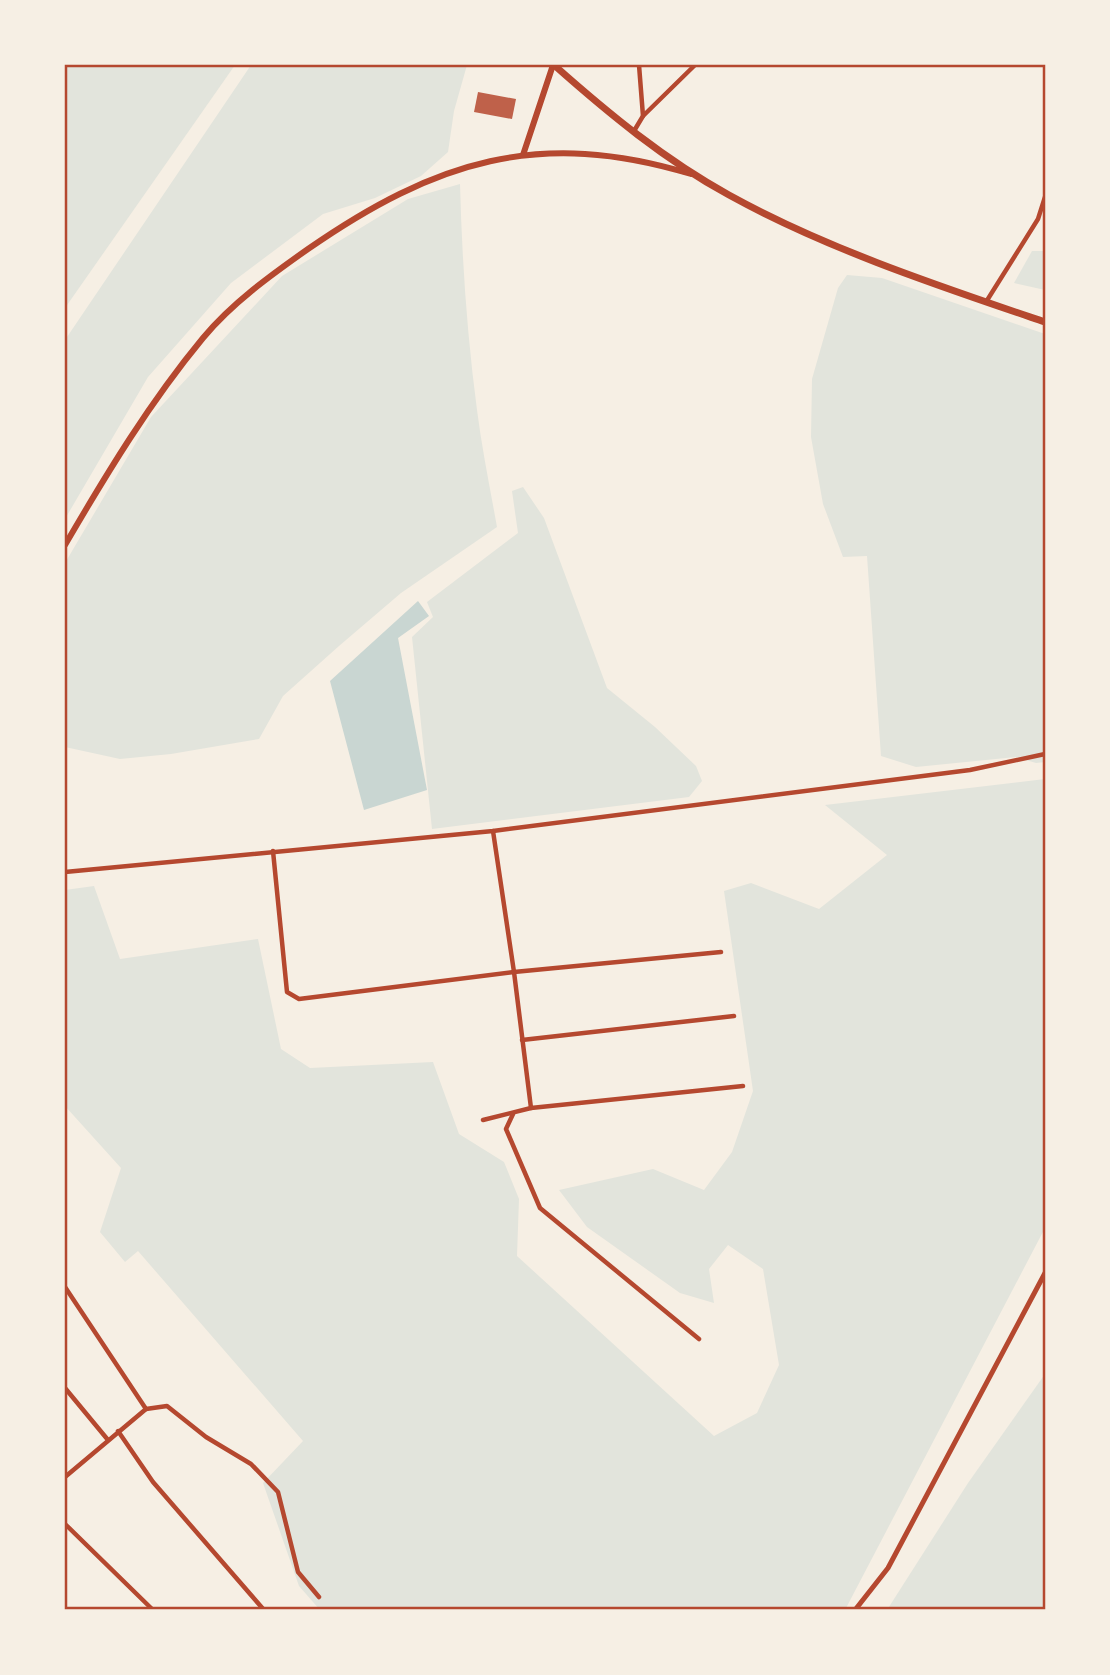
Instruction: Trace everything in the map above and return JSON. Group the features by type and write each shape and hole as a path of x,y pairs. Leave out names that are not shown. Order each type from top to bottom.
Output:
{"main road":[{"path":"523,155 553,65 634,133 696,176 780,221 854,252 1045,322"},
{"path":"65,545 147,411 205,336 242,300 281,268 343,225 406,190 476,164 523,155 605,154 632,158 696,176"}],"street":[{"path":"639,65 643,116"},
{"path":"634,133 643,116 695,65"},
{"path":"986,302 1038,219 1045,197"},
{"path":"65,872 493,831 970,770 1045,754"},
{"path":"493,831 531,1108"},
{"path":"273,851 287,992 299,999 514,972 721,952"},
{"path":"522,1040 734,1016"},
{"path":"483,1120 531,1108 743,1086"},
{"path":"513,1114 506,1129 540,1208 699,1339"},
{"path":"855,1610 888,1568 1045,1273"},
{"path":"65,1287 146,1409"},
{"path":"65,1388 108,1440"},
{"path":"65,1477 146,1409 167,1406 206,1437 251,1464 278,1492 298,1572 319,1597"},
{"path":"118,1431 153,1482 264,1610"},
{"path":"65,1524 153,1610"}],"shaded area":[{"path":"65,65 235,65 65,308"},
{"path":"251,65 467,65 454,111 448,152 421,176 375,198 323,214 231,283 148,377 65,519 65,340"},
{"path":"460,184 470,354 481,439 497,527 401,593 339,646 283,696 259,739 171,754 120,759 65,747 65,563 151,417 282,276 408,199"},
{"path":"1032,251 1045,251 1045,290 1014,283"},
{"path":"847,275 882,278 1045,334 1045,762 1036,763 1016,757 916,767 881,756 867,556 843,557 823,504 811,437 812,379 838,288"},
{"path":"523,487 544,518 607,688 655,727 696,766 702,781 689,797 432,829 412,637 433,617 427,602 518,533 512,491"},
{"path":"418,601 429,616 398,638 427,790 364,810 330,681"},
{"path":"1045,779 1045,1228 845,1610 320,1610 299,1586 263,1483 303,1441 138,1251 125,1262 100,1232 121,1168 65,1106 65,890 94,886 120,959 258,939 281,1049 310,1068 433,1062 459,1134 504,1162 519,1199 517,1256 714,1436 757,1413 779,1365 763,1269 728,1245 709,1269 714,1303 680,1293 587,1227 559,1190 653,1169 704,1190 732,1152 753,1091 724,891 751,883 819,909 887,855 825,805"},
{"path":"1045,1374 1045,1610 887,1610 968,1483"}],"building":[{"path":"478,92 516,99 512,119 474,112"}]}
